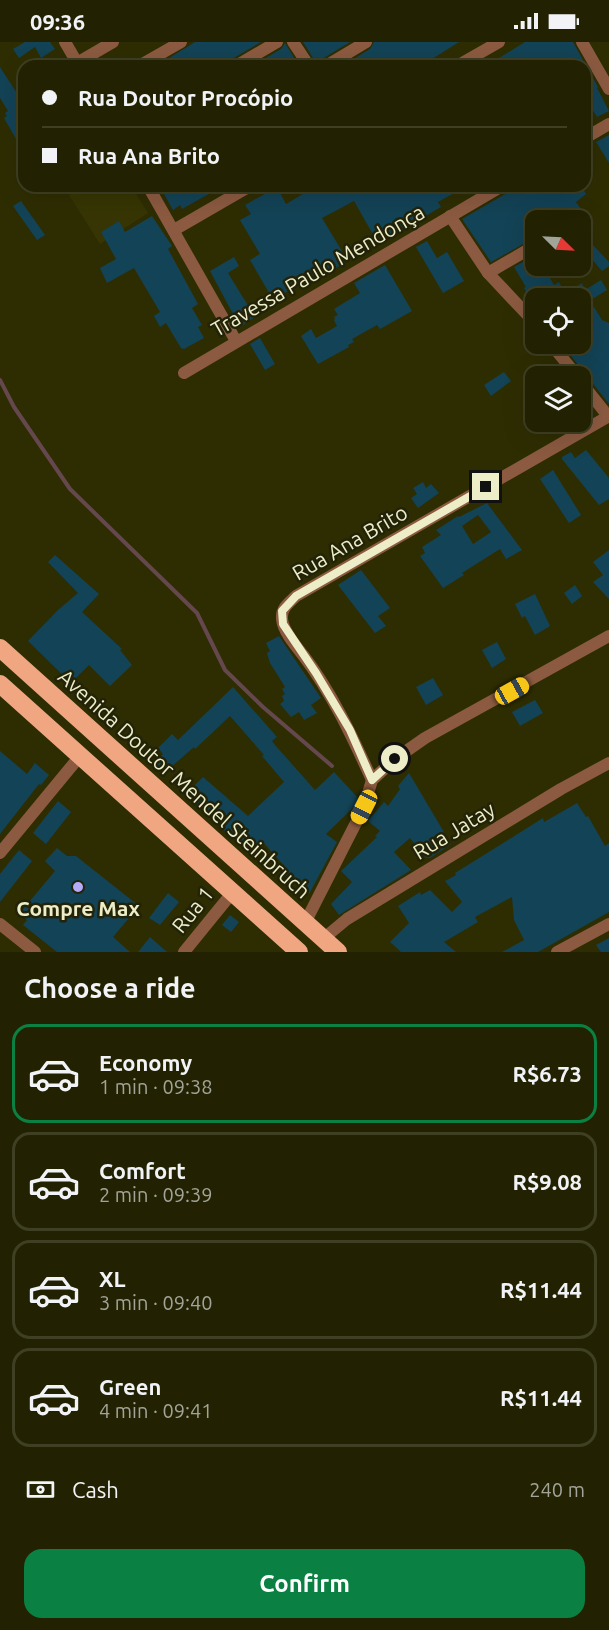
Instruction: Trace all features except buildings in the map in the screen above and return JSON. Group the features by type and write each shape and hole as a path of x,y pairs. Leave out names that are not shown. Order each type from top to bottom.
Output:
{"highway":[{"name":"Avenida Doutor Mendel Steinbruch","path":"0,648 338,952"},
{"path":"0,684 299,952"}],"street":[{"path":"65,42 76,60"},
{"path":"84,60 113,42"},
{"path":"150,60 181,42"},
{"path":"246,60 277,42"},
{"path":"293,42 305,60"},
{"path":"336,60 366,42"},
{"path":"468,60 499,42"},
{"path":"582,42 609,89"},
{"path":"591,134 609,124"},
{"path":"152,192 237,341"},
{"path":"174,230 240,192"},
{"name":"Travessa Paulo Mendonça","path":"184,373 492,192"},
{"path":"450,216 488,273 525,312"},
{"path":"488,273 525,251"},
{"path":"559,354 569,366"},
{"path":"591,394 609,416"},
{"name":"Rua Ana Brito","path":"372,780 350,730 283,624 282,611 296,596 609,416"},
{"path":"305,923 364,807 372,780 395,759 424,738 609,636"},
{"path":"0,853 80,756"},
{"name":"Rua Jatay","path":"323,939 347,919 561,789 609,763"},
{"name":"Rua 1","path":"184,952 232,893"},
{"path":"0,924 34,952"},
{"path":"557,952 609,924"}],"shaded area":[{"path":"73,192 135,192 148,213 100,244 69,195"}],"waterway":[{"path":"0,380 14,407 70,489 197,613 225,670 263,707 332,766"}],"place":[{"name":"Compre Max","path":"78,887"}],"route":[{"path":"395,759 372,780 350,730 283,624 282,611 296,596 486,487"}]}
